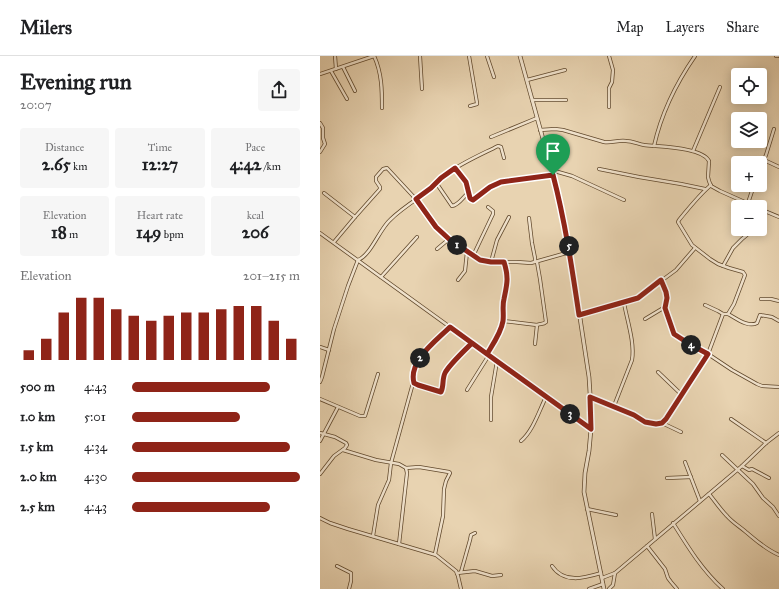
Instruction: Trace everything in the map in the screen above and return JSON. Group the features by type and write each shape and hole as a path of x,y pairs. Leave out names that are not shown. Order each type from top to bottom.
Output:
{"street":[{"path":"335,56 336,69"},
{"path":"320,74 374,56 378,67 382,89 382,108"},
{"path":"420,56 422,89"},
{"path":"469,56 477,103 470,106"},
{"path":"487,56 494,77"},
{"path":"520,56 561,204 570,252 589,377 591,429 589,450 584,473 584,492 604,589"},
{"path":"609,56 613,70 612,82 609,88 609,107"},
{"path":"654,146 667,107 680,79 695,56"},
{"path":"343,67 356,92"},
{"path":"527,80 565,70"},
{"path":"331,71 347,99"},
{"path":"693,151 720,87"},
{"path":"532,100 566,100"},
{"path":"491,137 537,118"},
{"path":"320,123 323,128 325,144 320,152"},
{"path":"765,156 774,129"},
{"path":"540,130 563,130 604,142 610,143 625,141 700,153 708,158 710,164 708,177 711,185 715,189 739,200"},
{"path":"320,382 334,330 358,260 366,254 388,222 455,168 498,146 502,147 504,158"},
{"path":"767,161 779,167"},
{"path":"334,242 380,189 376,181 376,177 385,168 389,170 416,199 436,227 449,239 480,260 528,264 570,252"},
{"path":"455,168 466,182 468,193 470,198 473,200 490,187 501,182 553,175"},
{"path":"599,169 681,184 705,190"},
{"path":"552,170 572,176 624,200"},
{"path":"437,184 452,206 458,204 468,193"},
{"path":"711,185 678,221 695,248 723,266 745,274 734,304 728,314"},
{"path":"324,193 355,217"},
{"path":"473,256 493,214 493,211 488,207"},
{"path":"767,211 779,217"},
{"path":"491,262 497,240 509,217"},
{"path":"503,321 537,326 545,323 546,321 529,218"},
{"path":"320,233 591,429"},
{"path":"723,266 733,248 746,236"},
{"path":"382,277 417,237"},
{"path":"437,249 449,239"},
{"path":"579,315 638,298 676,270 695,248"},
{"path":"458,280 465,271 467,252"},
{"path":"467,390 488,355 503,321 503,302 507,283 507,272 504,262"},
{"path":"661,280 667,298 665,308 674,334 757,384 762,386 779,387"},
{"path":"761,299 779,301"},
{"path":"614,406 633,354 624,303"},
{"path":"705,305 723,314 728,314 752,325 757,323 760,315 772,317 779,321"},
{"path":"645,319 665,308"},
{"path":"662,423 708,354 723,314"},
{"path":"535,344 537,326"},
{"path":"373,536 378,505 389,480 391,463 414,383 414,368 416,363 427,350 450,327"},
{"path":"414,383 441,392 443,389 443,379 446,371 472,343"},
{"path":"320,347 329,350"},
{"path":"491,420 491,397 497,361"},
{"path":"658,372 682,395"},
{"path":"320,400 360,416 365,416 378,374"},
{"path":"521,441 527,436 546,396"},
{"path":"590,397 634,415 645,422 656,424 662,423 681,432"},
{"path":"320,442 338,407"},
{"path":"730,419 766,443"},
{"path":"320,433 335,437 346,443 347,446 334,456 320,474"},
{"path":"602,578 615,573 747,462 766,443 779,433"},
{"path":"343,450 376,460 402,465 406,468 419,467 450,472 444,489 443,516 435,554"},
{"path":"722,455 753,484 779,516"},
{"path":"685,462 700,501"},
{"path":"747,462 752,469"},
{"path":"742,466 749,470 752,469 769,478"},
{"path":"399,544 407,473 406,468"},
{"path":"666,478 691,477"},
{"path":"709,494 733,522 769,551 779,555"},
{"path":"587,509 616,515"},
{"path":"652,514 655,539"},
{"path":"320,518 339,526 435,554 457,573 461,589"},
{"path":"673,523 700,564 713,580 723,589"},
{"path":"461,572 471,535 475,533"},
{"path":"647,546 665,569 668,578 677,589"},
{"path":"338,566 351,573 349,589"},
{"path":"552,566 557,572 571,578 586,577 601,573"},
{"path":"457,573 475,571 492,576 500,575"},
{"path":"609,589 613,586 615,573"},
{"path":"589,589 603,584"}],"route":[{"path":"553,175 501,182 490,187 473,200 470,198 468,193 466,182 455,168 441,178 437,184 427,192 416,199 436,227 449,239 480,260 504,262 507,272 507,286 501,328 487,354 472,343 450,327 416,363 413,374 414,384 441,392 443,389 442,383 446,371 472,343 487,354 591,429 590,397 634,415 645,422 656,424 662,423 708,354 674,334 665,308 667,298 665,288 661,280 635,300 579,315 570,252 561,204 553,175"}]}
